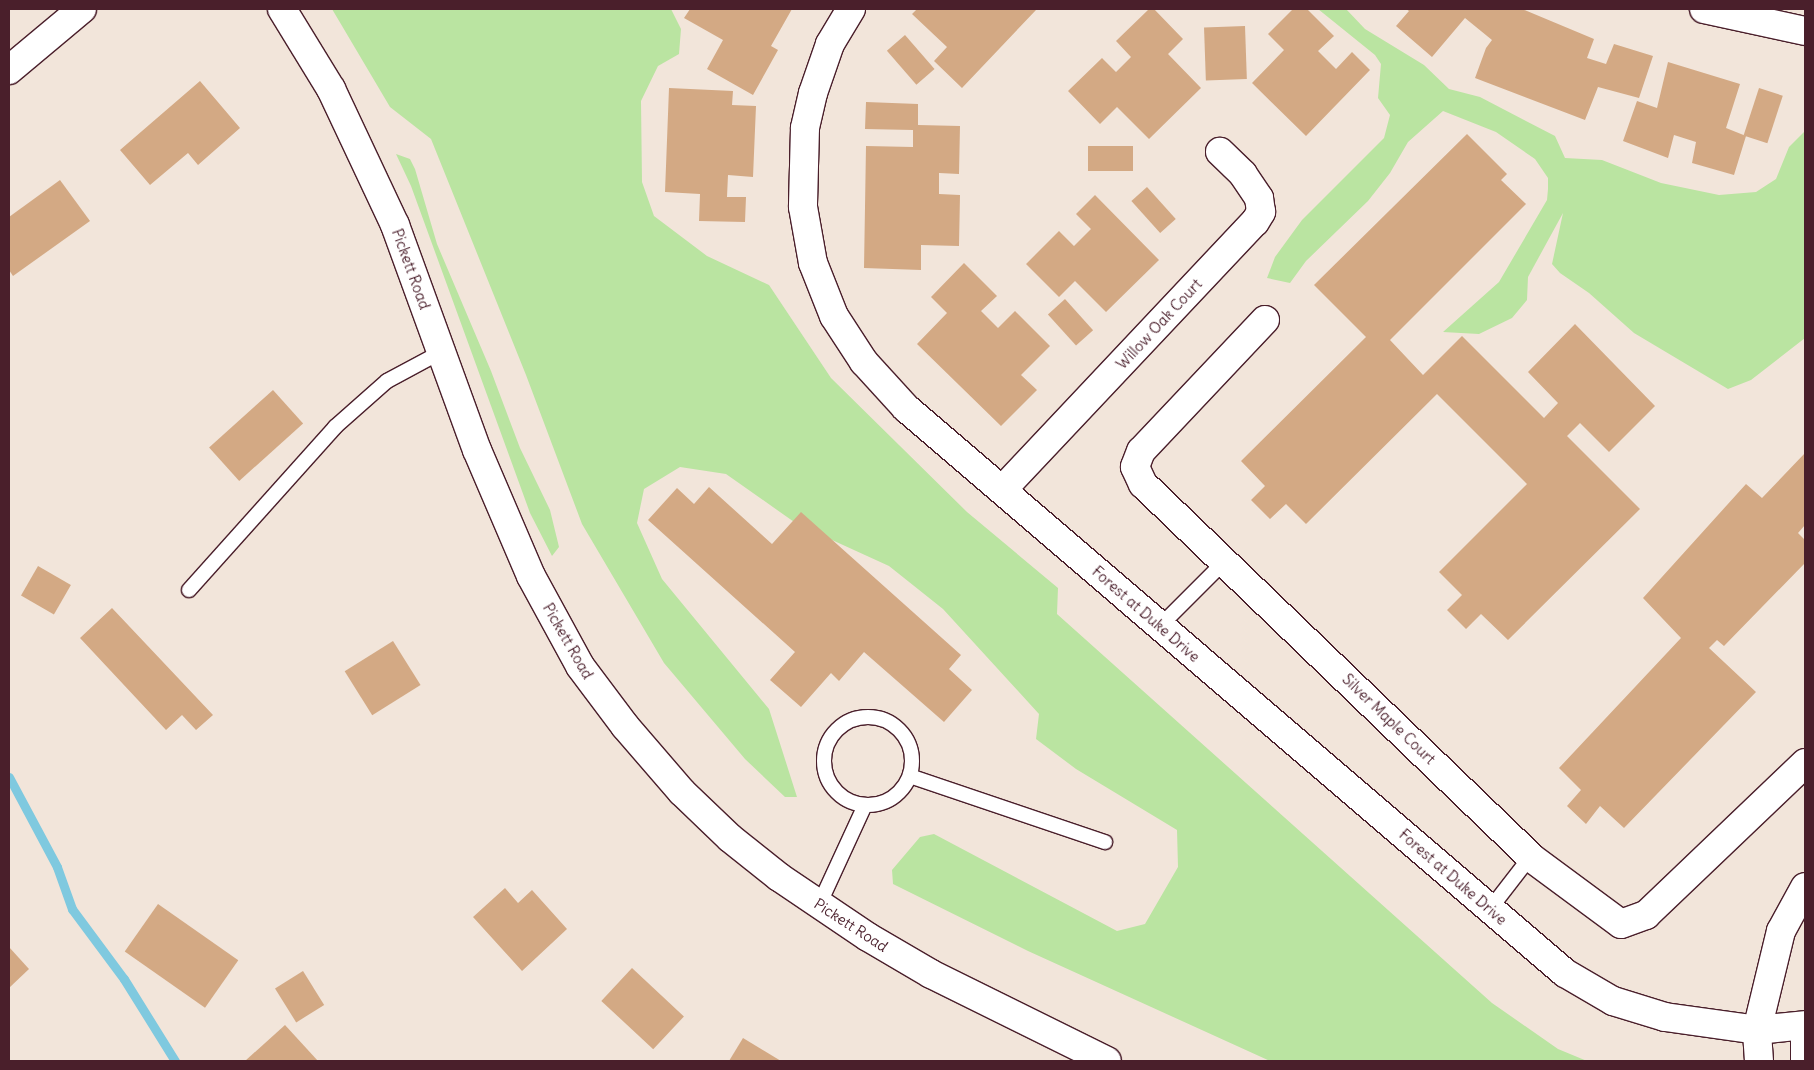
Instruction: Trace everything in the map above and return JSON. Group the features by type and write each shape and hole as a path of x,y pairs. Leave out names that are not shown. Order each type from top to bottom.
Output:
{"street":[{"path":"9,70 82,9"},
{"name":"Pickett Road","path":"282,9 331,89 395,225 477,450 531,576 580,666 625,726 689,798 730,838 819,905 931,974 1107,1061"},
{"name":"Forest at Duke Drive","path":"851,9 821,67 805,128 803,207 813,263 834,316 864,362 906,408 1003,489 1565,973 1613,1001 1690,1022 1757,1030 1805,1025"},
{"path":"1704,9 1805,31"},
{"name":"Willow Oak Court","path":"1003,489 1255,222 1261,212 1260,198 1243,174 1220,152"},
{"name":"Silver Maple Court","path":"1265,320 1141,451 1136,467 1144,484 1531,856 1621,924 1646,915 1805,763"},
{"path":"1759,1061 1757,1030 1781,931 1805,887"},
{"path":"1805,1038 1805,1061"}],"lane":[{"path":"189,590 335,427 387,381 441,352"},
{"path":"1160,626 1224,562"},
{"path":"866,717 893,725 910,748 910,776 893,798 865,805 851,802 830,782 825,753 830,739 839,728 866,717"},
{"path":"910,776 1105,842"},
{"path":"819,905 865,805"},
{"path":"1490,909 1531,856"}],"green space":[{"path":"332,9 671,9 681,29 679,54 658,66 641,101 642,182 654,216 707,256 769,285 831,378 967,512 1058,588 1057,614 1492,1003 1558,1049 1587,1061 1270,1061 1028,951 893,884 892,870 920,837 934,834 1117,931 1145,924 1178,867 1177,830 1076,769 1036,739 1039,714 943,609 889,566 797,524 726,474 680,467 644,489 637,523 662,579 769,709 797,797 785,797 745,759 664,663 582,524 526,375 431,139 390,107"},
{"path":"1318,9 1346,9 1365,29 1424,65 1449,89 1480,97 1555,136 1565,158 1602,160 1661,183 1719,195 1756,192 1776,179 1789,147 1805,131 1805,338 1751,380 1728,389 1634,333 1589,293 1560,273 1552,264 1563,213 1528,277 1527,300 1512,318 1479,334 1443,332 1499,282 1547,200 1548,178 1535,159 1496,132 1443,111 1408,142 1390,173 1368,201 1306,261 1290,283 1267,278 1275,257 1302,220 1384,138 1390,115 1378,98 1381,64 1375,55"},
{"path":"396,154 410,159 415,169 437,244 491,371 520,448 550,510 559,547 552,556 530,513 411,186"}],"building":[{"path":"690,9 792,9 771,46 778,50 753,95 707,69 723,40 684,18"},
{"path":"917,9 1036,10 962,88 934,61 947,47 912,14"},
{"path":"1149,9 1154,9 1183,39 1168,54 1201,88 1149,139 1117,107 1100,124 1068,91 1102,58 1116,72 1131,57 1116,41"},
{"path":"1293,9 1307,9 1334,36 1318,51 1336,69 1352,52 1370,70 1306,136 1252,83 1284,50 1268,34"},
{"path":"1406,9 1522,9 1594,39 1587,58 1606,64 1614,44 1653,56 1639,98 1598,87 1585,120 1475,78 1486,48 1492,40 1465,18 1432,57 1396,26 1409,11"},
{"path":"1245,26 1247,79 1206,80 1204,27"},
{"path":"905,35 935,69 916,85 887,51"},
{"path":"1668,62 1740,84 1726,128 1746,136 1734,175 1692,163 1696,142 1674,135 1668,158 1623,141 1637,101 1657,108"},
{"path":"200,81 240,128 198,165 188,153 150,185 120,150"},
{"path":"669,88 733,91 732,105 756,106 753,177 728,175 727,197 746,197 745,222 699,221 700,194 665,192"},
{"path":"1759,88 1783,96 1767,143 1744,136"},
{"path":"866,102 918,104 918,125 960,126 959,174 939,173 939,194 960,195 959,246 921,245 921,270 864,268 866,146 913,147 913,130 865,129"},
{"path":"1467,134 1507,174 1501,180 1526,204 1390,340 1423,375 1462,336 1544,418 1558,403 1528,372 1575,324 1655,406 1609,452 1580,423 1567,436 1640,509 1508,640 1481,614 1466,629 1447,610 1462,595 1439,572 1527,484 1437,394 1306,524 1286,504 1270,519 1251,500 1265,486 1241,461 1366,337 1314,285"},
{"path":"1088,146 1133,146 1133,171 1088,171"},
{"path":"60,180 90,221 13,276 9,270 9,217"},
{"path":"1147,187 1176,219 1160,233 1131,201"},
{"path":"1095,195 1159,260 1106,312 1075,281 1059,297 1026,264 1059,231 1074,246 1091,229 1076,214"},
{"path":"964,263 997,296 981,311 998,328 1015,311 1050,346 1021,375 1037,390 1001,426 917,344 947,313 931,297"},
{"path":"1065,299 1093,330 1076,346 1048,314"},
{"path":"273,390 303,423 239,481 209,448"},
{"path":"1805,453 1805,525 1798,533 1805,540 1805,563 1724,646 1717,640 1709,648 1756,692 1624,828 1600,806 1586,824 1567,806 1581,790 1559,768 1681,638 1643,598 1746,484 1762,498"},
{"path":"709,487 772,544 801,512 961,655 949,669 972,690 944,722 864,652 839,681 831,673 801,707 770,680 795,652 648,520 677,488 694,504"},
{"path":"38,566 71,585 54,614 21,595"},
{"path":"112,608 213,715 196,730 182,715 166,730 80,638"},
{"path":"393,641 421,685 372,715 345,671"},
{"path":"505,888 518,903 532,890 567,929 522,971 473,917"},
{"path":"158,904 238,960 205,1008 125,952"},
{"path":"9,947 29,969 9,988"},
{"path":"632,968 684,1016 653,1049 601,1001"},
{"path":"303,971 324,1005 296,1022 275,988"},
{"path":"285,1025 318,1061 245,1061"},
{"path":"743,1038 781,1061 729,1061"}],"waterway":[{"path":"9,777 57,867 72,909 124,979 175,1061"}]}
